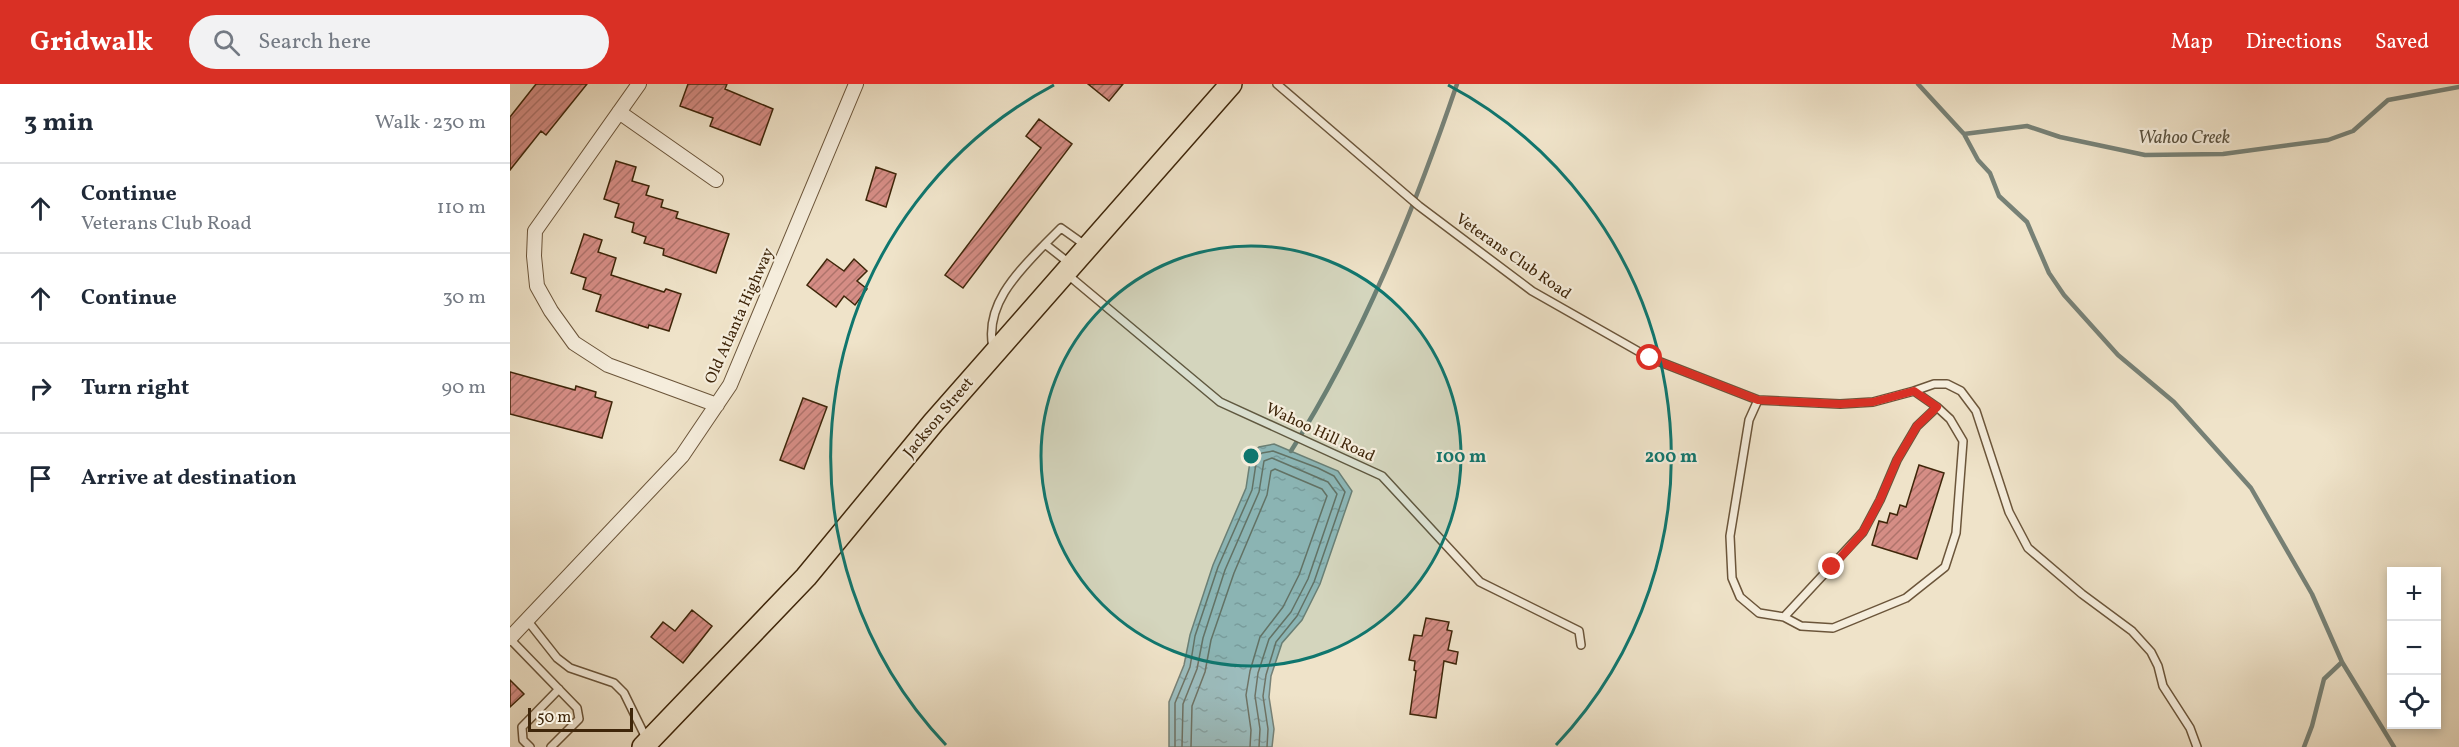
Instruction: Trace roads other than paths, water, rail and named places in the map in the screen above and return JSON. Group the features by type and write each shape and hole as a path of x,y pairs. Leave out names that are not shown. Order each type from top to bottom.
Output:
{"main road":[{"name":"Jackson Street","path":"645,744 806,577 994,353 1230,84"}],"street":[{"path":"639,84 535,231 534,256 537,286 550,311 574,343 608,365 717,405"},
{"name":"Old Atlanta Highway","path":"510,638 682,456 730,385 856,84"},
{"path":"619,112 716,180"}],"lane":[{"name":"Veterans Club Road","path":"1277,84 1419,206 1532,291 1650,358 1758,400 1795,404 1873,402 1934,384 1947,384 1961,391 1976,411 2009,512 2028,548 2082,594 2132,631 2151,652 2158,666 2163,687 2190,728 2196,747"},
{"path":"994,353 990,333 1004,291 1014,277 1060,228 1087,247"},
{"path":"1046,244 1068,268"},
{"name":"Wahoo Hill Road","path":"1068,268 1220,402 1382,476 1480,582 1579,631 1581,645"},
{"path":"1758,400 1749,420 1730,536 1732,578 1740,597 1759,613 1784,617 1801,626 1833,628 1906,598 1945,567 1956,533 1963,441 1950,419 1914,391"},
{"path":"1784,617 1863,532 1897,460 1917,426 1937,407"},
{"path":"527,620 557,658 570,668 614,683 619,688 638,719 645,744"},
{"path":"510,638 577,708 579,719 551,747"},
{"path":"530,747 523,740 522,727 559,689"}],"water":[{"path":"1274,444 1338,471 1352,491 1320,584 1302,620 1282,643 1271,676 1269,697 1274,729 1272,747 1169,747 1169,702 1184,665 1190,635 1213,565 1246,488 1251,455 1259,447"}],"waterway":[{"path":"1291,451 1341,364 1384,273 1423,179 1457,84"},
{"path":"1918,84 1964,134 1978,160 1990,173 1999,196 2027,222 2049,273 2064,295 2118,355 2174,402 2251,488 2312,594 2342,662 2394,747"},
{"name":"Wahoo Creek","path":"1964,134 2027,126 2060,137 2145,155 2223,154 2328,140 2353,131 2388,100 2459,87"},
{"path":"2304,747 2324,679 2342,662"}]}
